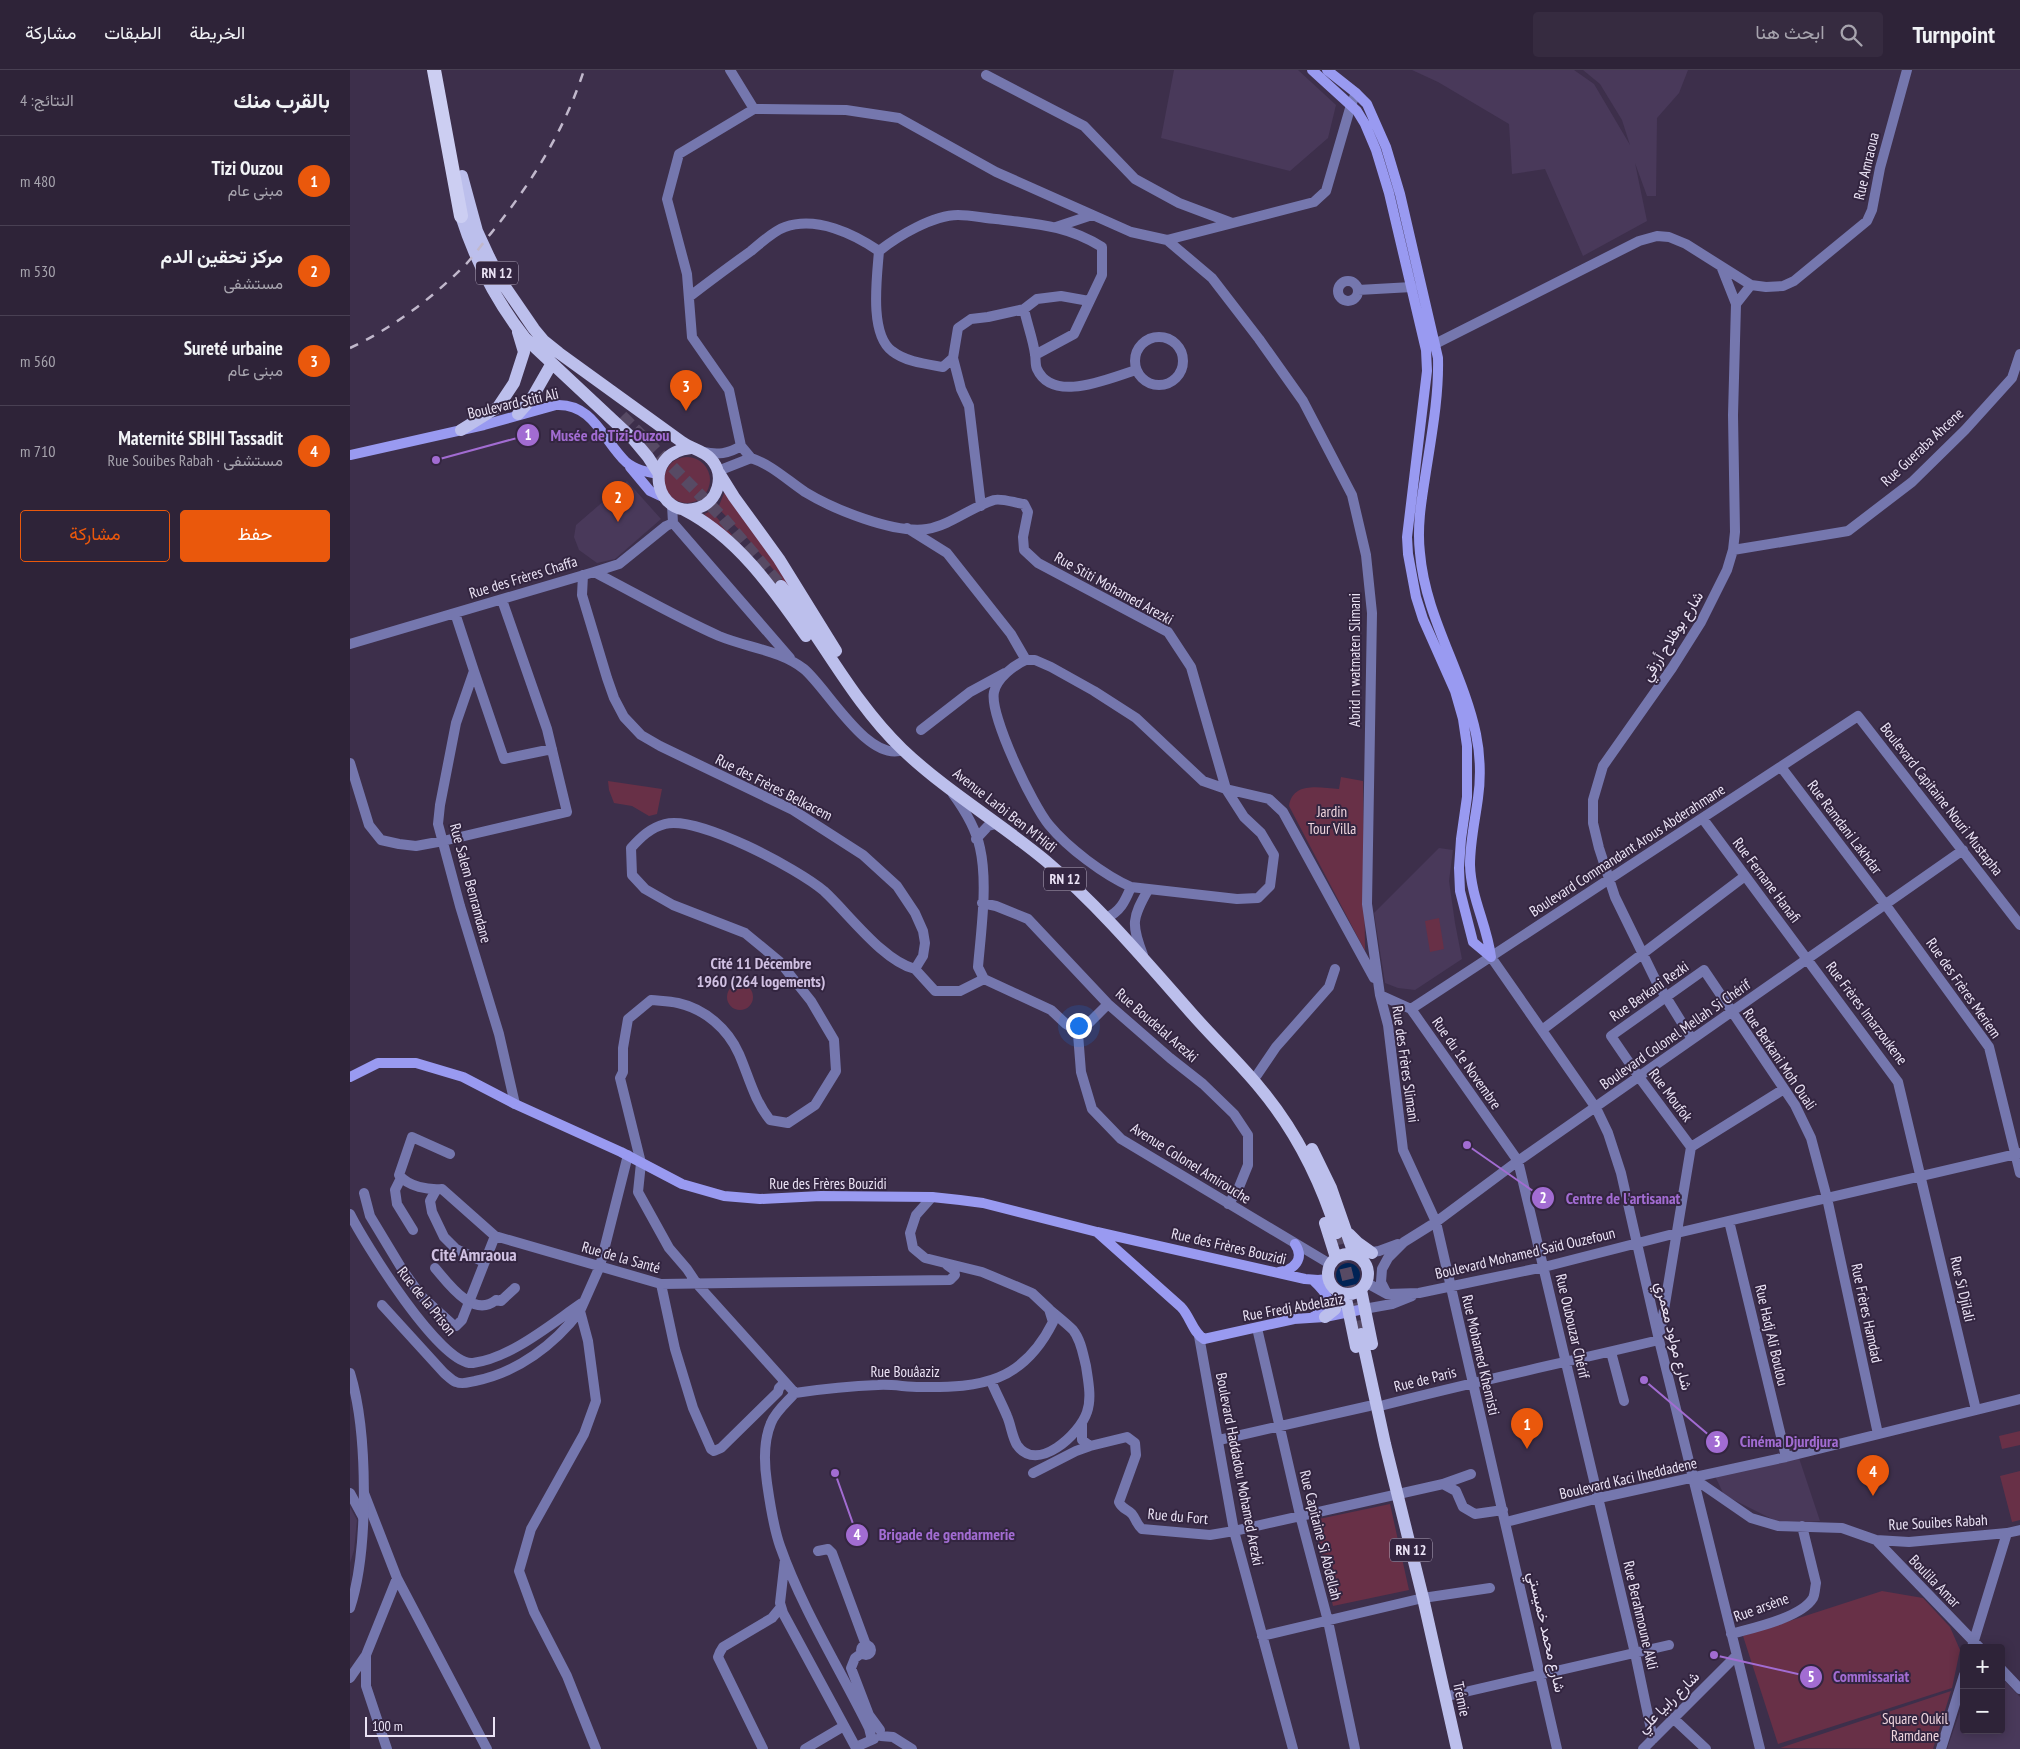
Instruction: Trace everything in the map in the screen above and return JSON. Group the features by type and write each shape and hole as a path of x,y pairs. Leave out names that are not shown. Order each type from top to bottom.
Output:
{"highway":[{"name":"RN 12","path":"434,70 461,216"},
{"name":"RN 12","path":"441,70 462,176"}],"main road":[{"path":"1312,70 1351,105 1366,124 1389,194 1426,348 1427,371 1407,537 1408,554 1416,597 1423,619 1455,691 1463,719 1467,746 1467,797 1460,848 1460,891 1473,942 1491,957"},
{"path":"1327,70 1367,104 1386,148 1400,194 1436,344 1439,381 1420,515 1420,554 1427,595 1473,717 1477,741 1479,796 1471,839 1470,865 1472,888 1488,938 1491,957"},
{"name":"RN 12","path":"462,176 478,231 501,281 556,358"},
{"name":"RN 12","path":"461,216 470,244 482,270 513,323 525,338 556,358 622,416"},
{"path":"462,430 498,407 514,383 524,352 513,323"},
{"path":"518,414 532,398 556,358"},
{"path":"556,358 713,460 718,471 718,487 711,500 698,508 673,504 650,491 626,462"},
{"path":"556,358 633,439 648,457 658,474"},
{"name":"Boulevard Stiti Ali","path":"350,455 484,425 518,414 566,404 576,407 592,420 626,462 644,472 658,474"},
{"path":"673,504 658,483 658,474 663,462 670,454 680,449 697,450"},
{"name":"Avenue Larbi Ben M'Hidi","path":"718,471 730,492 779,558 862,694 867,710"},
{"name":"Avenue Larbi Ben M'Hidi","path":"673,504 704,520 738,551 781,601 848,694 867,710"},
{"name":"Avenue Larbi Ben M'Hidi","path":"781,586 867,710 903,750 950,789 1045,861 1106,918 1244,1070 1279,1112 1300,1144 1355,1255"},
{"name":"Rue des Frères Bouzidi","path":"350,1076 378,1063 416,1063 463,1077 515,1104 628,1155 682,1184 724,1196 760,1199 821,1196 932,1197 983,1203 1097,1232 1276,1272 1313,1280 1328,1279"},
{"name":"Avenue Larbi Ben M'Hidi","path":"1244,1070 1257,1075 1279,1099 1300,1128 1325,1175 1342,1231"},
{"name":"Avenue Larbi Ben M'Hidi","path":"1244,1070 1251,1086 1273,1115 1298,1158 1321,1210 1333,1261"},
{"path":"1342,1231 1372,1253"},
{"name":"Boulevard Haddadou Mohamed Arezki","path":"1097,1232 1182,1308 1199,1336"},
{"path":"1276,1272 1290,1270 1296,1264 1299,1252 1295,1244"},
{"path":"1343,1254 1355,1255 1362,1260 1367,1267 1369,1275 1364,1287 1364,1309 1387,1422 1385,1444 1375,1426 1369,1406 1350,1312 1343,1294 1333,1287 1328,1279 1333,1261 1343,1254"},
{"path":"1313,1280 1326,1292 1328,1300 1318,1317"},
{"path":"1343,1294 1351,1294 1364,1287"},
{"path":"1318,1317 1335,1309 1343,1294"},
{"name":"Rue Fredj Abdelaziz","path":"1199,1336 1206,1339 1294,1319 1364,1309"},
{"name":"RN 12","path":"1361,1334 1397,1495 1437,1656 1448,1677 1464,1749"},
{"name":"RN 12","path":"1437,1656 1434,1677 1448,1749"},
{"name":"Trémie","path":"1437,1656 1457,1749"}],"street":[{"path":"730,70 754,109"},
{"name":"Rue Amraoua","path":"1751,285 1766,288 1783,286 1794,281 1867,221 1872,210 1880,168 1907,70"},
{"path":"986,75 1084,126 1135,179 1179,203 1232,223"},
{"path":"718,471 751,458 741,446 729,390 692,337 687,274 667,200 679,154 754,109 846,110 899,118 996,172 1131,232 1167,240 1314,202 1326,191 1356,93"},
{"path":"953,358 943,367 913,362 891,351 880,334 875,307 879,251 928,222 957,215 1056,227 1086,237 1102,247 1102,275 1074,334 1035,355"},
{"path":"1056,227 1092,215"},
{"path":"689,297 765,240 792,225 811,225 837,229 860,238 879,251"},
{"path":"1426,348 1639,241 1657,236 1669,237 1686,244 1751,285 1736,304"},
{"name":"Abrid n watmaten Slimani","path":"1167,240 1212,278 1259,339 1303,400 1352,495 1366,555 1372,613 1367,904"},
{"name":"شارع بوفلاح أرزقي","path":"1692,1039 1643,954 1615,897 1598,848 1593,823 1593,800 1602,766 1672,668 1701,622 1727,570 1733,550 1735,532 1733,415 1736,304 1721,266"},
{"path":"1358,290 1412,287"},
{"path":"981,506 969,406 961,389 953,358 958,328 971,319 1024,309 1037,300 1061,296 1090,301"},
{"path":"1024,309 1036,367 1043,379 1058,387 1078,387 1136,370"},
{"path":"1153,337 1170,339 1181,351 1182,367 1179,375 1166,384 1150,384 1136,370 1134,360 1136,352 1146,340 1153,337"},
{"name":"Rue Gueraba Ahcene","path":"1733,550 1848,531 1912,482 1965,430 2012,378 2020,354"},
{"path":"697,450 721,454 731,452 741,446"},
{"name":"Rue Stiti Mohamed Arezki","path":"751,458 766,463 806,492 856,516 898,528 928,528 995,500 1024,504 1028,512 1023,537 1024,550 1038,563 1168,632 1191,667 1226,789"},
{"path":"673,504 673,523 792,660"},
{"path":"594,572 619,564 666,526 673,523"},
{"path":"906,528 947,553 1011,634 1026,660"},
{"name":"Rue des Frères Chaffa","path":"350,644 594,572 716,634 752,648 778,654 792,660 806,671 840,712 863,735 887,751 903,750"},
{"name":"Rue des Frères Belkacem","path":"582,575 582,596 607,678 614,698 624,717 641,735 660,746 793,810 863,855 897,886 915,913 923,931 924,943 923,956 915,969"},
{"path":"350,763 369,825 381,840 416,846 567,812 544,721 502,600"},
{"path":"454,613 504,759 552,749"},
{"path":"752,648 763,636 761,623"},
{"path":"922,730 970,692 1026,660 1035,660 1051,667 1094,691 1136,718 1203,781 1226,789 1269,799 1283,812 1370,968 1380,995 1411,1009"},
{"name":"Rue Salem Benramdane","path":"474,671 456,723 438,824 499,1034 515,1104"},
{"path":"1007,671 994,691 994,709 1000,728 1028,789 1043,816 1048,824 1076,852 1131,887 1237,898 1258,898 1270,886 1274,855 1261,833 1244,817 1226,789"},
{"name":"Boulevard Commandant Arous Abderahmane","path":"1411,1009 1858,716"},
{"name":"Boulevard Capitaine Nouri Mustapha","path":"1858,716 2020,925"},
{"name":"Rue Ramdani Lakhdar","path":"1781,767 1885,904"},
{"path":"950,789 964,809 980,848 982,903 978,967 984,979 1051,1010 1066,1024 1076,1030 1078,1034 1108,1004"},
{"name":"Rue Fernane Hanafi","path":"1703,819 1807,958"},
{"path":"877,1736 869,1728 829,1651 785,1558 770,1507 764,1465 766,1436 771,1420 795,1393 697,1284 669,1248 638,1192 642,1163 620,1078 623,1072 623,1048 628,1020 651,1000 679,1003 703,1013 727,1031 739,1054 762,1109 770,1120 788,1123 814,1105 836,1071 834,1040 811,1001 779,961 745,933 673,905 645,889 632,875 631,848 646,832 666,824 680,824 706,830 747,846 789,868 822,890 883,950 903,966 915,969 935,991 960,991 984,979"},
{"path":"976,839 988,826 996,824"},
{"name":"Boulevard Colonel Mellah Si Chérif","path":"1387,1294 1381,1282 1382,1270 1388,1258 1404,1242 1436,1222 1518,1161 1963,850"},
{"path":"1542,1030 1745,876"},
{"path":"1106,918 1115,914 1121,908 1131,887"},
{"path":"1145,960 1134,932 1136,910 1148,890"},
{"name":"Rue Boudelal Arezki","path":"982,903 996,906 1028,919 1108,1004 1203,1084 1234,1114 1248,1135 1248,1165 1237,1192 1228,1204"},
{"name":"Rue des Frères Slimani","path":"1367,904 1380,995 1388,1025 1403,1150 1436,1222"},
{"name":"Rue des Frères Meriem","path":"1885,904 1989,1047 2018,1154 2020,1173"},
{"name":"شارع مولود معمري","path":"1491,957 1596,1108 1608,1133 1621,1173 1659,1340 1760,1749"},
{"name":"Rue Frères Imarzoukene","path":"1807,958 1898,1082 1920,1175"},
{"path":"1257,1075 1276,1047 1329,987 1335,969"},
{"name":"Rue Berkani Rezki","path":"1611,1036 1704,970"},
{"name":"Rue Berkani Moh Ouali","path":"1704,970 1795,1105 1808,1130 1827,1198"},
{"name":"Rue du 1e Novembre","path":"1411,1009 1518,1161"},
{"name":"Avenue Colonel Amirouche","path":"1078,1034 1081,1072 1092,1110 1121,1139 1295,1244 1333,1261"},
{"name":"Rue Moufok","path":"1611,1036 1691,1147"},
{"path":"1659,1340 1691,1147 1784,1089"},
{"path":"413,1230 398,1204 394,1190 402,1178 399,1175 412,1137 450,1154"},
{"name":"Boulevard Mohamed Saïd Ouzefoun","path":"1364,1309 1398,1302 1419,1293 1544,1267 1636,1242 1920,1175 2018,1154"},
{"path":"382,1305 444,1373 451,1379 463,1384 494,1378 531,1358 565,1329 581,1307 600,1266 628,1155"},
{"name":"Rue Oubouzar Chérif","path":"1518,1161 1599,1498"},
{"name":"Rue Si Djilali","path":"1920,1175 1976,1410"},
{"name":"Rue de la Santé","path":"402,1178 412,1184 430,1190 442,1189 495,1236 661,1284 950,1280 955,1275 954,1270 946,1264"},
{"path":"436,1190 430,1201 432,1212 444,1237 456,1249 484,1262"},
{"path":"364,1193 370,1216 402,1269 421,1296 456,1326 462,1320 495,1236"},
{"path":"932,1197 916,1215 910,1233 913,1248 925,1258 982,1272 1032,1293 1072,1330 1083,1350 1090,1402 1082,1424 1075,1434 1055,1449 1042,1454 1027,1453 1017,1445 1007,1415 991,1381"},
{"name":"Rue Frères Hamdad","path":"1827,1198 1878,1434"},
{"name":"Rue de la Prison","path":"350,1214 373,1256 410,1308 443,1346 464,1362 472,1363 507,1352 581,1307"},
{"name":"Rue Hadj Ali Boulou","path":"1729,1220 1786,1457"},
{"name":"Rue Mohamed Khemisti","path":"1436,1222 1506,1522"},
{"name":"Boulevard Colonel Mellah Si Chérif","path":"1355,1255 1372,1253 1404,1242"},
{"path":"435,1268 457,1292 473,1304 491,1303 496,1300 501,1301 515,1288"},
{"path":"661,1284 682,1373 693,1408 710,1449 714,1451 721,1448 766,1402 772,1399 785,1382"},
{"path":"1364,1287 1387,1294"},
{"name":"Boulevard Mohamed Saïd Ouzefoun","path":"1387,1294 1419,1293"},
{"path":"581,1307 588,1341 596,1401 584,1434 531,1529 519,1571 534,1612 568,1676 596,1749"},
{"name":"Rue Bouâaziz","path":"795,1393 880,1385 921,1387 984,1384 1018,1367 1044,1340 1053,1322 1049,1309"},
{"name":"Rue Capitaine Si Abdellah","path":"1257,1328 1300,1515 1328,1621 1354,1749"},
{"name":"Boulevard Haddadou Mohamed Arezki","path":"1199,1336 1234,1532 1293,1749"},
{"name":"Rue de Paris","path":"1384,1405 1473,1382 1566,1363 1659,1340"},
{"path":"1612,1352 1624,1401"},
{"path":"350,1373 355,1389 359,1416 362,1489 359,1561 350,1608"},
{"name":"Boulevard Kaci Iheddadene","path":"1506,1522 1599,1498 1786,1457 2020,1399"},
{"path":"1219,1440 1369,1406"},
{"path":"1082,1424 1082,1440 1090,1446"},
{"name":"Rue du Fort","path":"1090,1446 1127,1437 1135,1442 1136,1455 1119,1502 1122,1508 1131,1513 1142,1529 1210,1535 1234,1532"},
{"path":"1033,1473 1076,1450 1090,1446"},
{"path":"1234,1532 1300,1515 1443,1484 1471,1474"},
{"name":"Rue Souibes Rabah","path":"1693,1478 1751,1518 1778,1526 1842,1528 1876,1540 1908,1542 2019,1533"},
{"path":"1443,1484 1456,1491 1464,1507 1475,1514 1503,1510"},
{"path":"362,1489 397,1578 487,1749"},
{"path":"350,1493 362,1517"},
{"name":"Rue Berahmoune Akli","path":"1599,1498 1653,1740"},
{"name":"شارع محمد خميستي","path":"1506,1522 1557,1749"},
{"name":"Rue arsène","path":"1731,1634 1784,1618 1812,1600 1816,1583 1802,1526"},
{"path":"1976,1644 2007,1533"},
{"name":"Boulila Amar","path":"1876,1540 1973,1644"},
{"path":"818,1551 828,1549 832,1553 864,1649 855,1658 851,1668 877,1736"},
{"path":"785,1558 781,1607 855,1746 877,1736 893,1737 912,1749"},
{"path":"350,1678 366,1655 397,1578"},
{"path":"1262,1636 1423,1598 1490,1588"},
{"path":"763,1749 718,1658 724,1647 772,1618 781,1607"},
{"path":"1452,1695 1669,1645"},
{"path":"366,1655 366,1686 387,1749"},
{"name":"شارع رابيا علي","path":"1643,1749 1736,1656"},
{"path":"2005,1674 2020,1689"},
{"path":"1940,1749 1960,1687"},
{"path":"1674,1718 1706,1749"},
{"path":"805,1749 844,1726"}],"shaded area":[{"path":"1174,70 1298,70 1336,105 1328,138 1290,171 1161,138"},
{"path":"1412,70 1574,70 1594,84 1630,145 1622,120 1600,84 1583,70 1688,70 1679,93 1657,118 1656,196 1647,196 1635,163 1647,221 1583,256 1545,169 1512,174 1509,124 1438,82"},
{"path":"627,481 661,519 615,559 597,563 579,550 574,537 576,525"},
{"path":"1439,848 1453,850 1449,881 1462,959 1415,990 1398,988 1385,983 1374,913"},
{"path":"1799,1458 1820,1521 1782,1524 1724,1495 1715,1476"},
{"path":"350,1507 357,1520 354,1550 350,1563"},
{"path":"2005,1681 2020,1697 2020,1749 1947,1749 1960,1712 1960,1734 2005,1734"}],"green space":[{"path":"687,457 700,461 706,467 710,480 706,493 700,499 687,503 674,499 668,493 664,480 668,467 674,461"},
{"path":"725,491 772,553 795,596 749,540 718,508"},
{"path":"711,511 766,573 704,514"},
{"name":"Jardin Tour Villa","path":"1341,777 1363,781 1365,951 1289,806 1292,798 1302,789 1316,787 1339,789"},
{"path":"608,781 662,789 657,814 649,816 632,806 614,803"},
{"path":"1439,918 1444,949 1430,952 1425,921"},
{"path":"740,984 749,988 753,997 749,1006 740,1010 731,1006 727,997 731,988"},
{"path":"2020,1431 2020,1445 2002,1449 1999,1436"},
{"path":"2020,1471 2020,1520 2012,1522 2000,1476"},
{"path":"1390,1504 1409,1590 1333,1606 1314,1520"},
{"path":"1882,1591 1923,1598 1950,1627 1960,1650 1952,1688 1778,1744 1743,1636"},
{"name":"Square Oukil Ramdane","path":"1951,1691 1933,1749 1780,1748"}],"water":[{"path":"1348,1263 1356,1267 1360,1275 1356,1283 1348,1287 1340,1283 1336,1275 1340,1267"}],"tunnel":[{"path":"622,416 723,518 781,586"},
{"path":"1337,1233 1361,1334"}],"railway":[{"path":"350,348 365,341 423,303 472,258 517,199 544,158 556,137 584,70"}],"place":[{"name":"Sureté urbaine","path":"686,411"},
{"name":"Musée de Tizi-Ouzou","path":"436,460"},
{"name":"مركز تحقين الدم","path":"618,522"},
{"name":"Centre de l'artisanat","path":"1467,1145"},
{"name":"Cinéma Djurdjura","path":"1644,1380"},
{"name":"Tizi Ouzou","path":"1527,1449"},
{"name":"Brigade de gendarmerie","path":"835,1473"},
{"name":"Maternité SBIHI Tassadit","path":"1873,1496"},
{"name":"Commissariat","path":"1714,1655"}],"district":[{"name":"Cité 11 Décembre 1960 (264 logements)","path":"761,972"},
{"name":"Cité Amraoua","path":"474,1254"}]}
